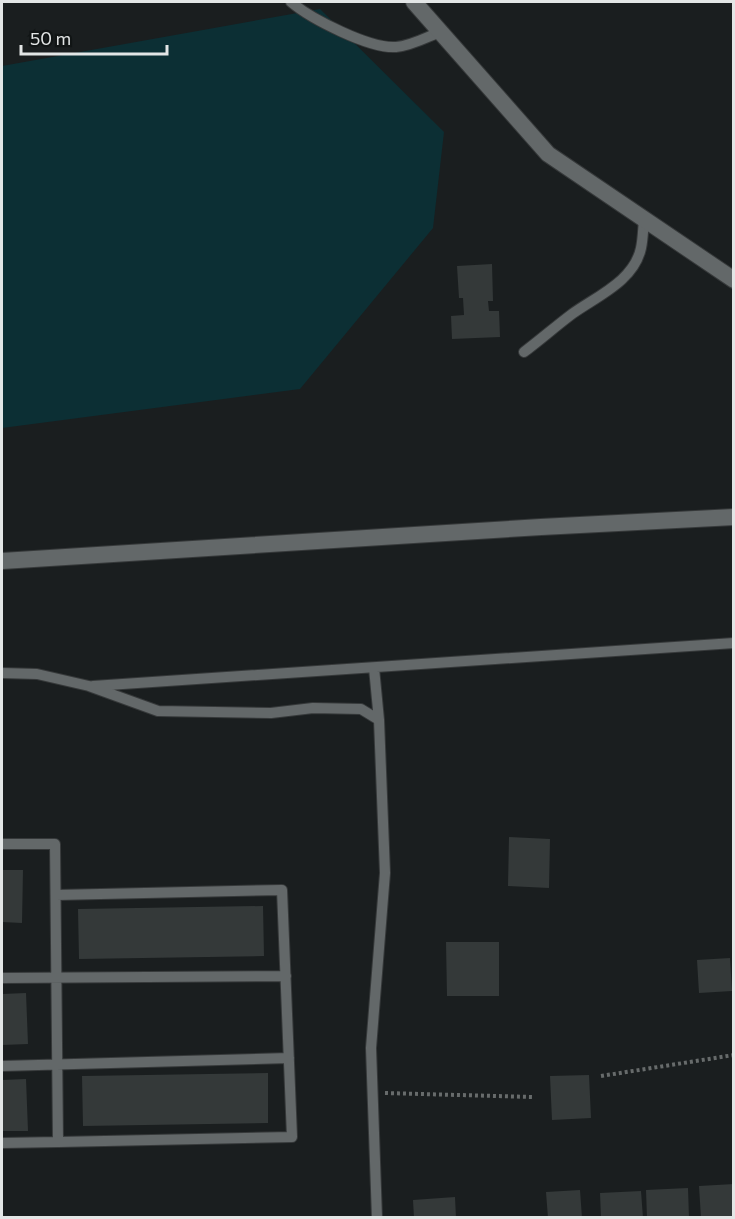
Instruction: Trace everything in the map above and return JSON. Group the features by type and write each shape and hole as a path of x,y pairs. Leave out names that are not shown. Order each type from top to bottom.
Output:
{"main road":[{"path":"414,2 548,154 734,280"},
{"path":"2,561 734,517"}],"lane":[{"path":"291,2 317,20 381,47 399,47 440,32"},
{"path":"524,352 573,313 619,283 635,263 641,249 644,220"},
{"path":"89,686 734,643"},
{"path":"374,668 379,720 385,873 371,1048 377,1218"},
{"path":"2,673 37,674 89,686 158,711 271,713 313,708 361,709 379,720"},
{"path":"2,844 55,844 58,1142"},
{"path":"2,1143 292,1137 282,890 56,895"},
{"path":"2,978 286,976"},
{"path":"2,1066 289,1058"}],"path":[{"path":"601,1076 734,1055"},
{"path":"373,1093 532,1097"}],"shaded area":[{"path":"320,9 444,132 433,228 300,389 2,428 2,66"}],"building":[{"path":"492,264 493,301 488,301 489,311 499,311 500,337 452,339 451,316 464,315 463,298 459,298 457,266"},
{"path":"509,837 550,839 549,888 508,886"},
{"path":"2,870 23,870 22,923 2,922"},
{"path":"263,906 264,956 79,959 78,909"},
{"path":"446,942 499,942 499,996 447,996"},
{"path":"730,958 732,991 699,993 697,960"},
{"path":"26,993 28,1044 2,1045 2,994"},
{"path":"268,1073 268,1123 83,1126 82,1076"},
{"path":"589,1075 591,1118 552,1120 550,1076"},
{"path":"26,1079 28,1131 2,1131 2,1080"},
{"path":"734,1184 734,1218 701,1218 699,1186"},
{"path":"688,1188 689,1218 647,1218 646,1190"},
{"path":"580,1190 582,1218 548,1218 546,1192"},
{"path":"641,1191 643,1218 601,1218 600,1193"},
{"path":"455,1197 456,1218 414,1218 413,1200"}]}
